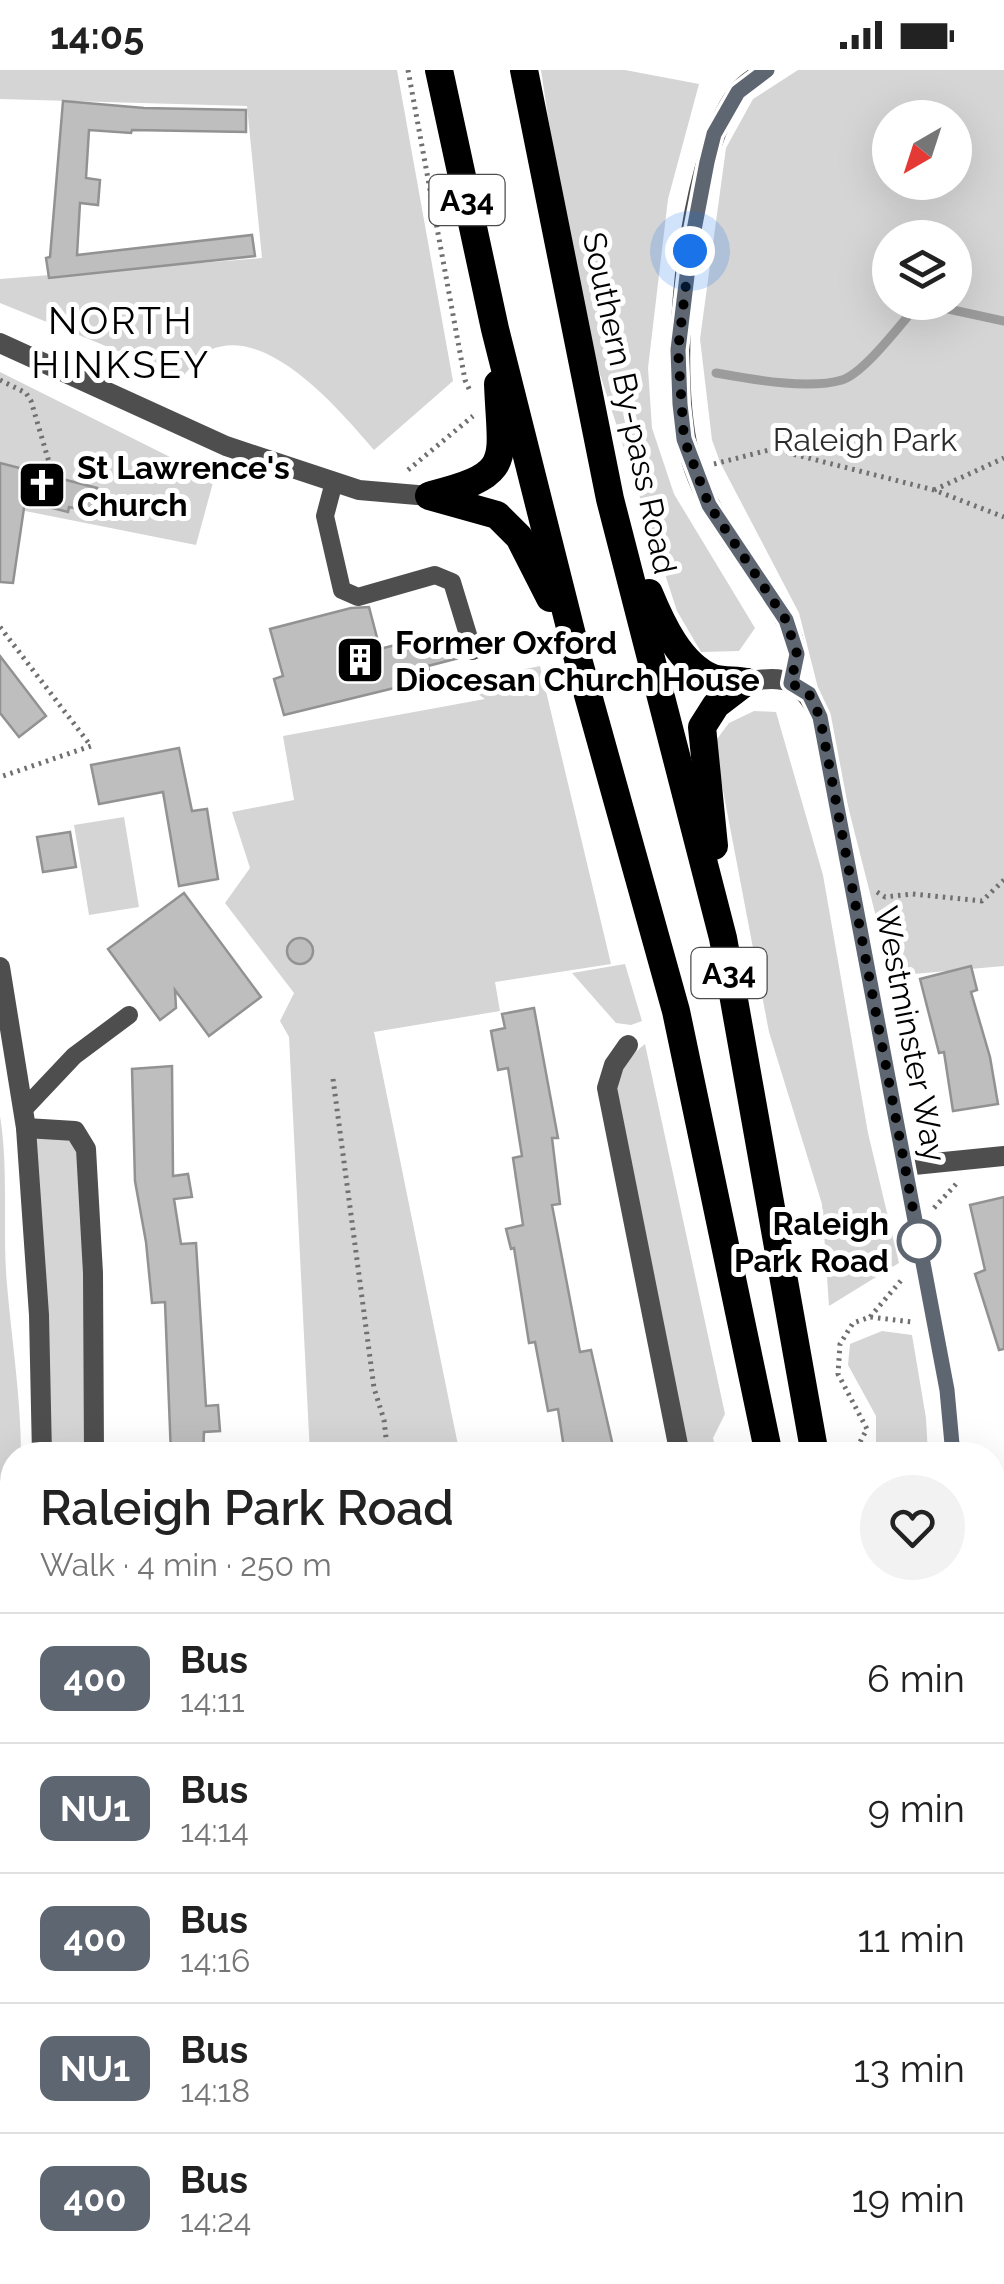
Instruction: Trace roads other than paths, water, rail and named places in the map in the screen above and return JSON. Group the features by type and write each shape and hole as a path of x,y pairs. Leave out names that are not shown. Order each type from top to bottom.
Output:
{"highway":[{"name":"A34","path":"439,70 496,329 578,659 676,1010 766,1442"},
{"name":"Southern By-pass Road","path":"524,70 610,499 723,938 813,1442"},
{"path":"429,496 469,486 488,476 500,455 496,329"},
{"path":"429,496 497,515 520,537 578,659"},
{"path":"610,499 660,620 684,656 712,678 746,682"},
{"path":"723,938 702,726 716,705 746,682"}],"street":[{"path":"746,682 771,677 791,683 797,654 786,620 709,505 695,471 684,439 678,350 699,193 714,134 738,92 756,73"},
{"path":"0,343 226,446 358,490 429,496"},
{"name":"Westminster Way","path":"791,683 809,694 820,717 947,1390 952,1442"},
{"path":"0,967 25,1119 42,1442"},
{"path":"628,1045 614,1066 607,1088 677,1442"},
{"path":"25,1119 75,1131 86,1150 93,1273 94,1442"},
{"path":"904,1166 1004,1156"}],"lane":[{"path":"334,482 325,516 342,590 358,597 434,576 452,582 473,651"},
{"path":"25,1119 74,1056 130,1015"}],"waterway":[{"path":"716,373 779,382 828,383 851,376 915,308 939,307 1004,321"}],"place":[{"name":"St Lawrence's Church","path":"42,485"},
{"name":"Former Oxford Diocesan Church House","path":"360,660"},
{"name":"Raleigh Park Road","path":"919,1241"}],"district":[{"name":"NORTH HINKSEY","path":"121,342"}],"park label":[{"name":"Raleigh Park","path":"865,439"}]}
